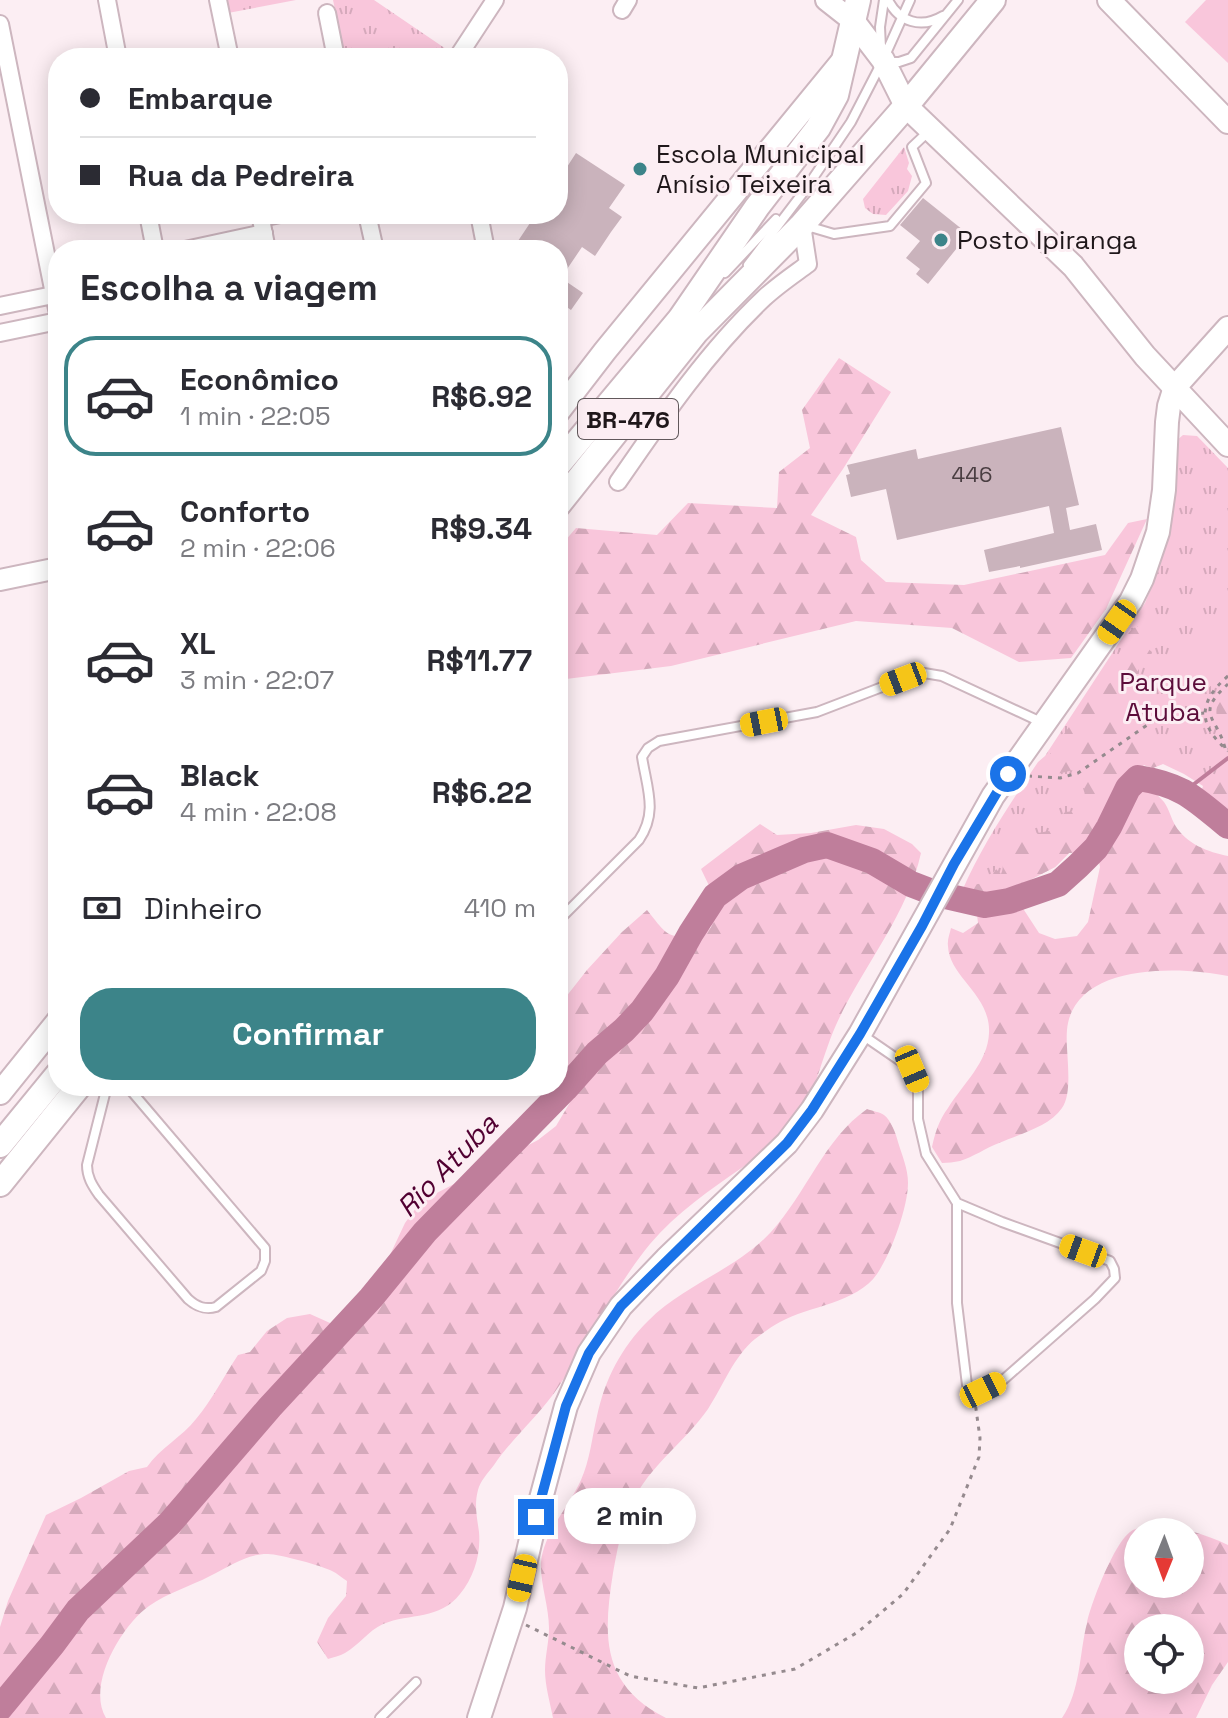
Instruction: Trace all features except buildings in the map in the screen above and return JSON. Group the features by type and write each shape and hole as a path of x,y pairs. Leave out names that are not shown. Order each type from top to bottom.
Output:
{"main road":[{"path":"688,326 802,225 993,0"},
{"path":"1109,0 1228,122"},
{"path":"568,399 846,57 856,11"},
{"path":"856,11 906,106 1073,266 1145,356 1228,445"},
{"name":"BR-476","path":"568,491 688,326 757,207 818,128 836,95 846,57"},
{"name":"BR-476","path":"568,454 688,326"},
{"path":"479,1718 511,1620 566,1406 589,1353 621,1306 787,1143 812,1110 860,1034 954,864 1008,774 1131,601 1147,567 1158,532 1167,422 1175,387 1228,328"},
{"path":"1,1090 48,1033"},
{"path":"0,1145 48,1086"},
{"path":"0,1184 71,1096"}],"street":[{"path":"107,0 116,48"},
{"path":"218,0 228,48"},
{"path":"464,48 495,0"},
{"path":"826,0 856,11"},
{"path":"327,13 334,48"},
{"path":"0,24 48,257"},
{"path":"618,482 683,390 721,345 763,299 808,264 802,225"},
{"path":"222,240 263,229"},
{"path":"0,306 48,296"},
{"path":"0,333 48,323"},
{"path":"0,580 48,570"}],"lane":[{"path":"886,0 903,18 915,23 940,18 950,10"},
{"path":"883,60 880,38 886,0"},
{"path":"688,326 805,190 851,122 910,0"},
{"path":"903,18 918,0"},
{"path":"949,0 950,10"},
{"path":"883,60 897,62 911,58 958,0"},
{"path":"802,225 834,234 890,226 926,183 912,147 931,129"},
{"path":"688,326 805,190"},
{"path":"568,911 639,840 647,828 651,814 642,757 648,748 659,741 817,712 924,673 942,676 1045,724"},
{"path":"860,1034 912,1069 918,1085 918,1119 926,1154 957,1203 957,1303 967,1385 973,1390 983,1390 1003,1380 1095,1299 1115,1278 1114,1269 1110,1261 957,1203"},
{"path":"104,1096 87,1165 90,1181 188,1299 202,1308 216,1307 261,1271 265,1248 136,1096"},
{"path":"380,1718 416,1682"}],"path":[{"path":"1227,749 1219,745 1206,722 1205,713 1213,691 1228,676"},
{"path":"1227,749 1210,718 1217,694 1228,684"},
{"path":"1008,774 1060,778 1078,773 1153,721 1169,716 1205,713"},
{"path":"511,1620 534,1628 630,1676 698,1688 795,1669 858,1632 903,1594 950,1529 979,1457 980,1438 973,1390"}],"green space":[{"path":"226,0 296,0 228,13"},
{"path":"333,0 374,0 445,48 343,48"},
{"path":"1206,0 1228,0 1228,63 1185,22"},
{"path":"904,147 909,163 907,169 912,176 908,191 886,215 873,214 865,208 863,199"},
{"path":"839,358 891,392 811,515 856,537 861,560 886,582 964,585 1105,555 1128,523 1147,519 1106,609 1071,658 1019,662 952,628 856,621 671,666 568,679 568,537 576,528 657,535 688,503 777,508 779,472 810,448 802,410"},
{"name":"Parque Atuba","path":"1183,435 1197,436 1228,468 1228,814 1209,805 1201,792 1203,786 1184,774 1163,764 1153,768 1144,765 1131,772 1081,852 1069,853 1055,867 1035,877 965,897 962,891 997,825 1145,603 1170,535 1176,441"},
{"path":"1228,613 1228,671 1198,697 1169,664"},
{"path":"1140,625 1150,626 1152,640 1146,647 1152,652 1149,665 1141,666 1137,672 1146,679 1147,698 1139,729 1079,768 1036,774 1090,697 1112,682 1115,659 1130,640 1128,634"},
{"path":"1228,689 1228,749 1216,712"},
{"path":"1142,737 1146,743 1156,745 1171,760 1153,768 1144,765 1139,768 1147,771 1151,790 1164,802 1180,832 1198,846 1228,856 1228,976 1158,971 1108,980 1088,991 1074,1008 1067,1030 1068,1092 1062,1108 1033,1129 965,1159 942,1163 932,1147 938,1127 980,1063 989,1033 984,1008 955,967 948,946 951,928 963,933 978,923 975,898 965,897 962,891 964,886 985,883 996,869 1001,874 1004,855 1012,844 1023,837 1049,831 1065,812 1076,811 1085,793 1083,782 1086,766 1109,759 1132,738","holes":["1090,844 1097,853 1100,867 1088,922 1077,936 1055,939 1039,933 1011,890 1055,867 1069,853 1081,852"]},
{"path":"1228,765 1228,814 1209,805 1201,792 1207,780"},
{"path":"760,824 777,835 856,825 884,829 912,844 921,853 895,920 836,1025 811,1093 790,1130 694,1202 650,1244 625,1278 552,1397 482,1480 476,1501 478,1557 473,1573 460,1594 434,1612 383,1624 345,1653 328,1659 317,1642 328,1618 346,1596 347,1581 336,1573 300,1560 272,1554 252,1556 163,1597 128,1627 110,1657 100,1689 106,1718 0,1718 0,1627 8,1601 46,1515 129,1471 147,1467 196,1419 238,1355 250,1352 267,1331 287,1318 310,1314 339,1327 362,1322 378,1306 389,1257 416,1208 431,1196 538,1140 556,1126 575,1094 572,1076 568,1074 568,994 587,970 647,910 660,927 676,936 703,935 711,927 716,900 701,869"},
{"path":"867,1109 887,1117 896,1135 908,1178 902,1217 877,1274 868,1284 845,1298 780,1322 748,1346 708,1409 648,1477 625,1520 610,1596 608,1638 611,1657 629,1690 666,1718 553,1718 545,1676 549,1628 541,1562 547,1540 584,1472 600,1402 615,1365 638,1331 662,1308 742,1257 771,1232 827,1151 852,1121"},
{"path":"1204,1536 1228,1545 1228,1662 1212,1685 1196,1718 1062,1718 1073,1696 1089,1614 1124,1538 1124,1598 1204,1598"}],"waterway":[{"path":"1185,791 1228,758"},
{"name":"Rio Atuba","path":"568,1086 642,1011 715,896 741,877 804,850 827,845 872,861 911,884 937,894 985,905 1009,901 1058,884 1096,848 1128,788 1138,778 1187,794 1228,826"},
{"name":"Rio Atuba","path":"0,1708 78,1610 170,1523 270,1407 371,1298 425,1232 558,1096"}],"place":[{"name":"Escola Municipal Anísio Teixeira","path":"640,169"},
{"name":"Posto Ipiranga","path":"941,240"}],"route":[{"path":"536,1517 566,1406 589,1353 621,1306 787,1143 812,1110 860,1034 954,864 1008,774"}]}
